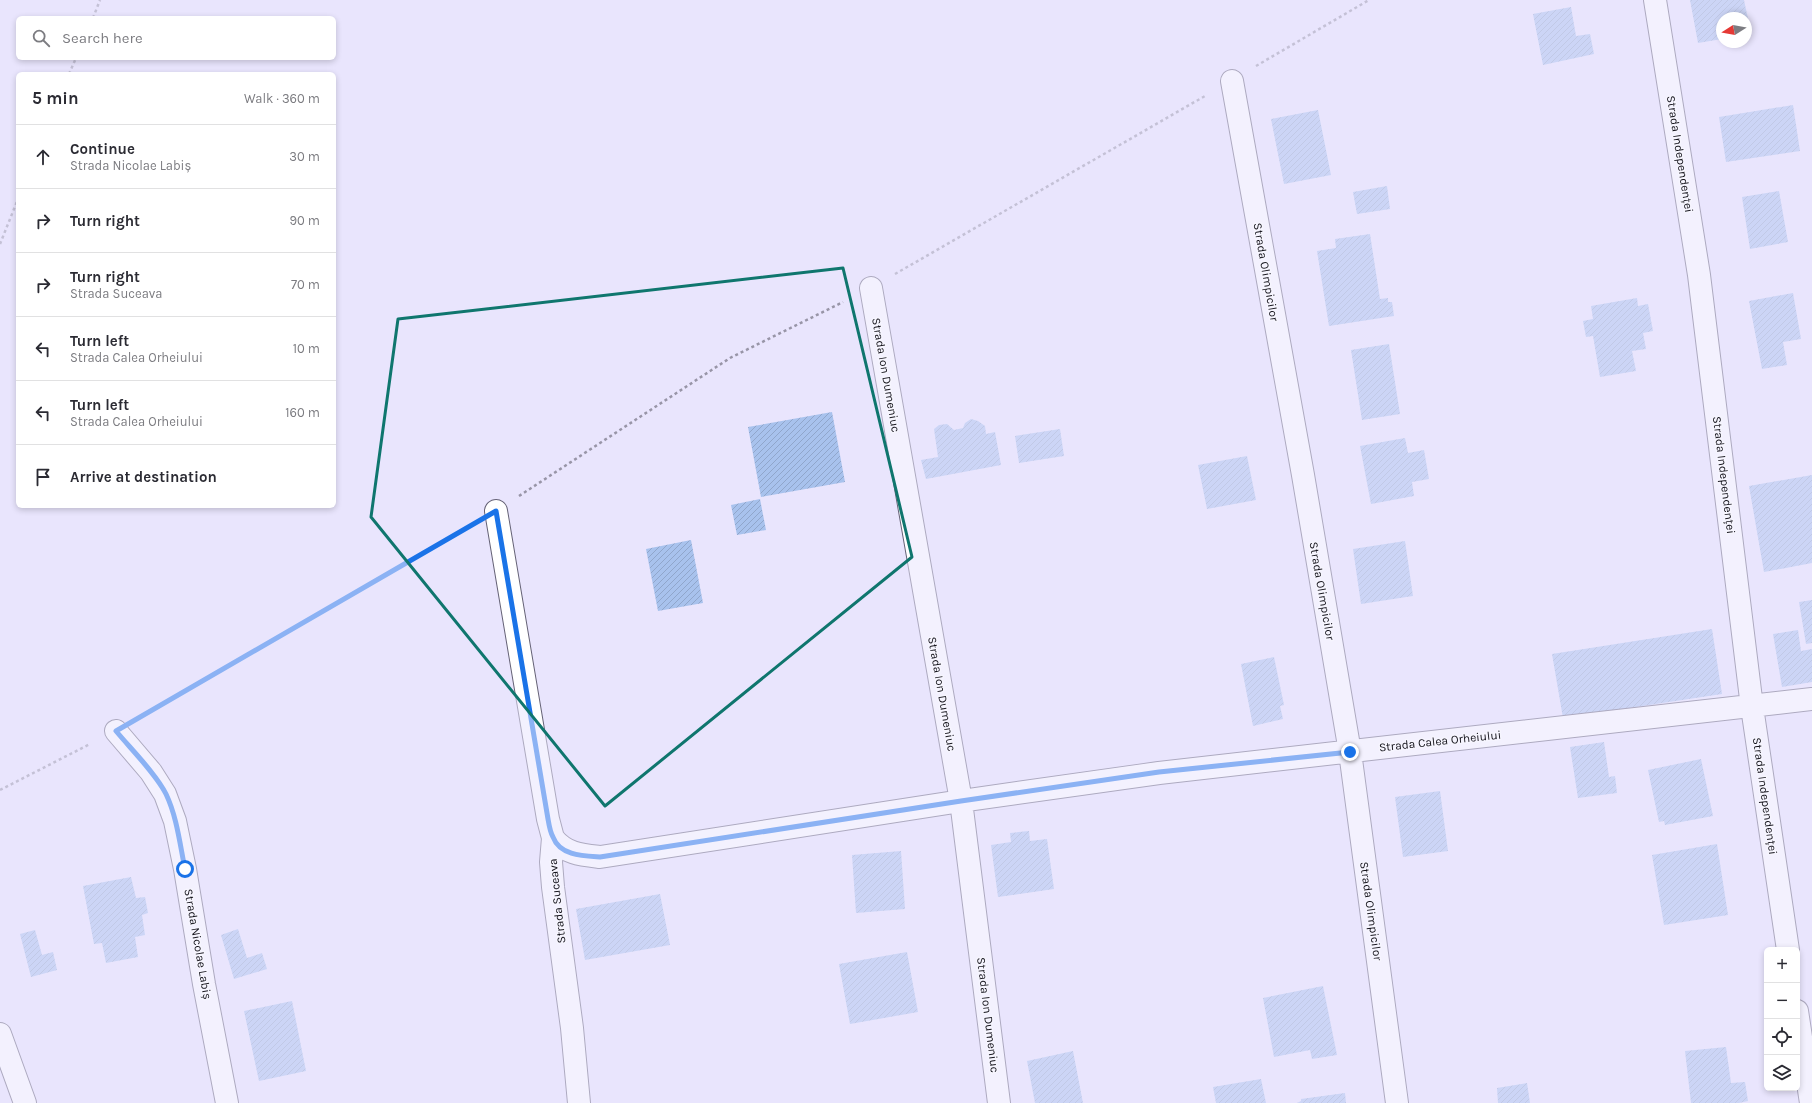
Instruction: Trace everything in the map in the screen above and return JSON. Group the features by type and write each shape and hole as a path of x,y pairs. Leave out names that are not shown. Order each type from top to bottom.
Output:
{"street":[{"name":"Strada Independenței","path":"1655,0 1699,275 1752,706 1788,947"},
{"name":"Strada Olimpicilor","path":"1232,81 1303,475 1350,752 1397,1103"},
{"name":"Strada Ion Dumeniuc","path":"871,288 961,801 999,1103"},
{"name":"Strada Suceava","path":"496,511 546,811 553,838 551,862 553,887 572,1028 579,1103"},
{"name":"Strada Calea Orheiului","path":"553,838 560,847 569,853 600,857 1159,772 1812,700"},
{"name":"Strada Nicolae Labiș","path":"116,731 151,772 166,794 175,821 227,1103"},
{"path":"1798,1019 1810,1103"},
{"path":"0,1034 25,1103"}],"path":[{"path":"94,16 100,0"},
{"path":"0,790 116,731 496,511 730,358 871,288 1232,81 1369,0"},
{"path":"70,72 75,60"},
{"path":"0,244 16,204"}],"highlighted area":[{"path":"843,268 912,557 605,806 371,517 398,319"}],"building":[{"path":"1690,0 1744,0 1747,12 1716,12 1716,40 1698,43"},
{"path":"1571,7 1576,36 1590,34 1594,54 1543,65 1533,14"},
{"path":"1793,105 1800,151 1726,162 1719,117"},
{"path":"1318,110 1331,175 1284,184 1271,119"},
{"path":"1387,186 1390,209 1357,214 1353,192"},
{"path":"1779,191 1788,242 1750,249 1742,197"},
{"path":"1370,234 1380,299 1388,298 1388,302 1392,302 1394,316 1329,326 1317,251 1336,248 1335,239"},
{"path":"1793,293 1801,339 1783,342 1787,365 1762,369 1749,301"},
{"path":"1637,298 1638,306 1648,304 1653,331 1643,333 1646,349 1632,351 1636,371 1600,377 1593,336 1586,337 1583,321 1593,319 1591,306"},
{"path":"1389,344 1400,414 1362,420 1351,350"},
{"path":"832,412 845,482 761,497 748,427"},
{"path":"971,419 978,421 985,426 986,434 995,432 1001,465 926,479 921,460 938,457 934,429 939,425 947,424 954,430 963,428 965,423"},
{"path":"1060,429 1064,456 1019,463 1015,436"},
{"path":"1405,438 1408,453 1424,450 1429,479 1412,482 1414,496 1371,504 1360,446"},
{"path":"1247,456 1256,500 1207,509 1198,465"},
{"path":"1812,475 1812,563 1764,572 1749,486"},
{"path":"760,499 766,530 737,535 731,505"},
{"path":"691,540 703,603 658,611 646,549"},
{"path":"1405,541 1413,596 1361,604 1353,549"},
{"path":"1812,600 1812,643 1806,644 1799,602"},
{"path":"1712,629 1722,694 1563,718 1552,654"},
{"path":"1798,630 1801,651 1812,649 1812,682 1782,687 1773,634"},
{"path":"1274,657 1284,705 1280,706 1283,719 1253,726 1241,664"},
{"path":"1604,742 1609,777 1615,776 1617,793 1578,798 1570,747"},
{"path":"1701,759 1713,816 1665,825 1664,821 1659,822 1648,770"},
{"path":"1440,791 1448,851 1403,857 1395,797"},
{"path":"1029,831 1030,841 1047,839 1054,889 998,897 991,845 1011,842 1010,833"},
{"path":"1717,844 1728,915 1664,925 1652,855"},
{"path":"901,851 905,909 856,913 852,855"},
{"path":"131,877 136,898 145,897 148,913 142,915 145,935 135,937 138,957 106,963 102,943 94,944 83,886"},
{"path":"660,894 670,945 585,960 576,909"},
{"path":"238,929 247,958 262,953 267,969 234,979 221,935"},
{"path":"35,930 42,955 53,952 57,970 31,977 20,934"},
{"path":"907,952 918,1012 850,1024 839,964"},
{"path":"1323,986 1337,1055 1312,1059 1310,1050 1274,1057 1263,998"},
{"path":"292,1001 306,1071 259,1081 244,1011"},
{"path":"1726,1047 1731,1083 1745,1082 1748,1101 1739,1103 1691,1103 1685,1051"},
{"path":"1073,1051 1083,1103 1035,1103 1027,1061"},
{"path":"1261,1079 1266,1103 1216,1103 1213,1087"},
{"path":"1527,1083 1530,1103 1498,1103 1497,1088"},
{"path":"1345,1093 1346,1103 1297,1103 1301,1101 1301,1099"}],"route":[{"path":"185,869 175,821 166,794 151,772 116,731 496,511 548,819 553,838 560,847 569,853 600,857 1159,772 1350,752"}]}
